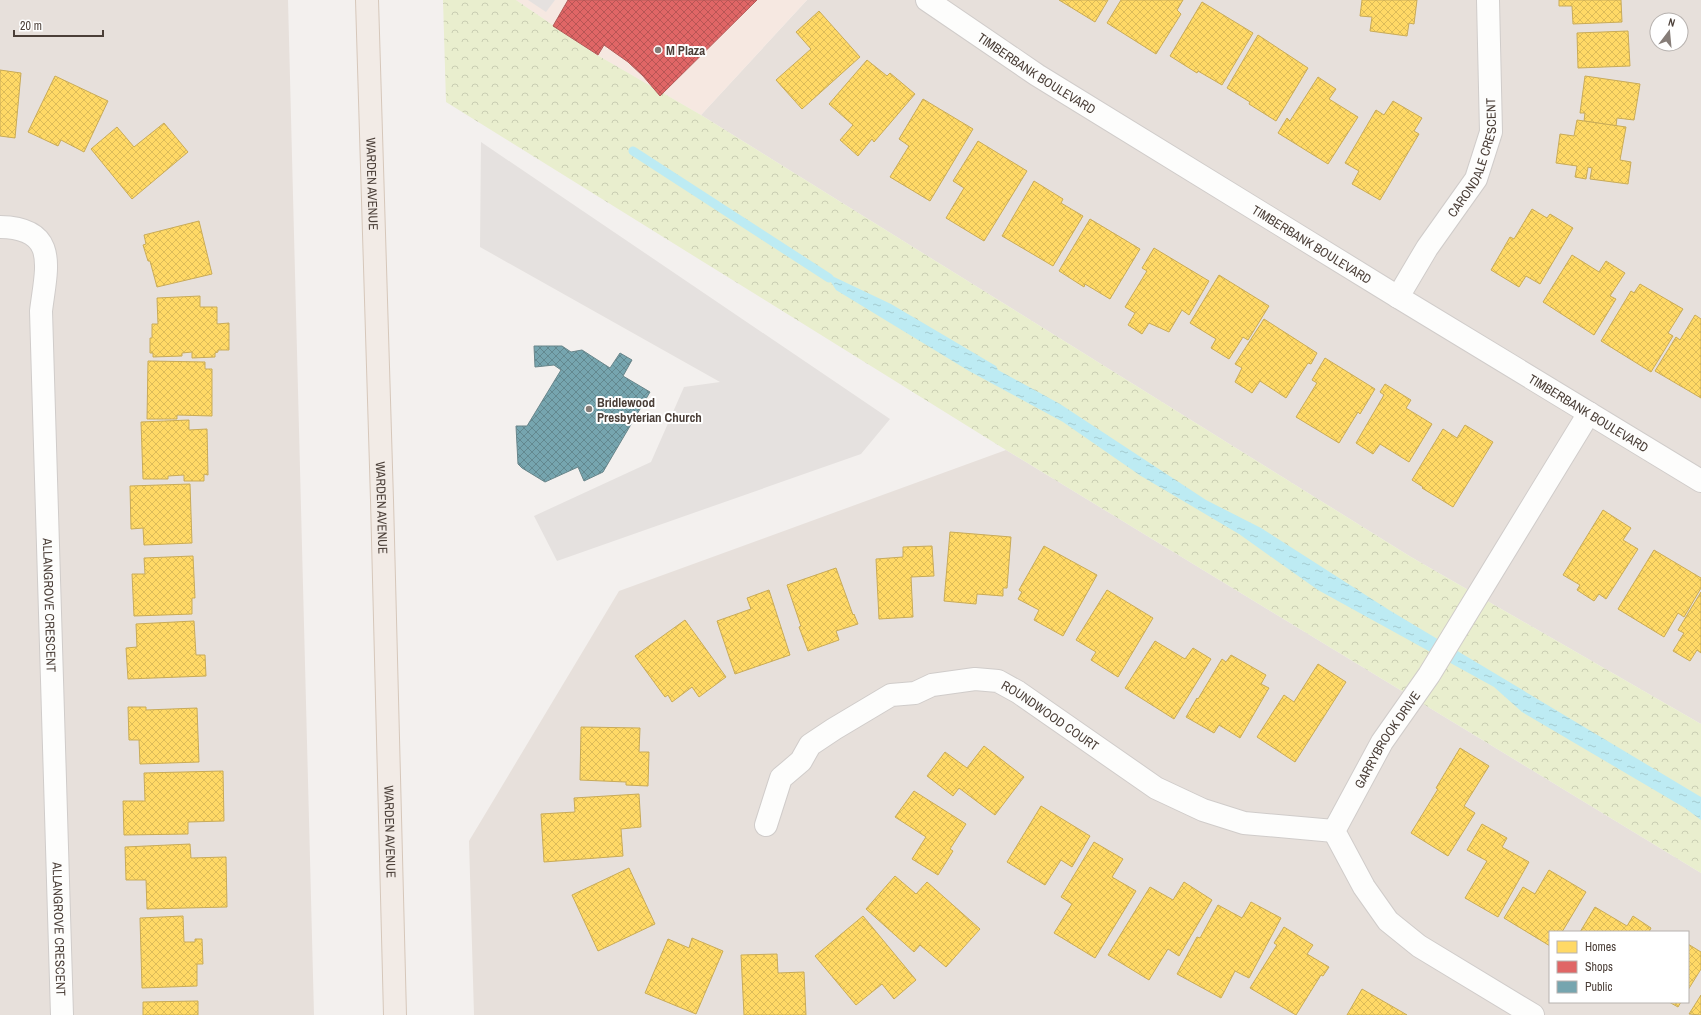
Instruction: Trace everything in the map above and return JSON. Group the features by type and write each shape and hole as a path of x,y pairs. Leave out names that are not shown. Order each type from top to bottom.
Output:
{"main road":[{"name":"WARDEN AVENUE","path":"366,0 382,492 395,1015"}],"street":[{"name":"TIMBERBANK BOULEVARD","path":"926,0 1037,75 1701,481"},
{"name":"CARONDALE CRESCENT","path":"1398,297 1427,248 1476,179 1491,132 1488,0"},
{"name":"ALLANGROVE CRESCENT","path":"0,227 11,227 32,234 43,246 47,262 41,311 62,1015"},
{"name":"GARRYBROOK DRIVE","path":"1334,831 1382,742 1429,675 1589,413"},
{"name":"ROUNDWOOD COURT","path":"766,825 781,778 801,761 810,745 891,695 915,693 932,685 975,679 998,681 1018,692 1156,788 1203,810 1244,823 1334,831"},
{"path":"1334,831 1364,887 1388,921 1419,946 1533,1015"}],"shaded area":[{"path":"0,0 288,0 314,1015 0,1015"},
{"name":"M Plaza","path":"516,0 807,0 701,115 592,52"},
{"path":"528,0 555,0 546,12"},
{"path":"807,0 1701,0 1701,724 1411,557 701,115"},
{"path":"481,142 890,419 861,454 557,561 534,516 651,462 684,387 720,382 480,247"},
{"path":"1006,450 1701,873 1701,1015 474,1015 469,841 619,591"}],"green space":[{"path":"443,0 516,0 592,52 701,115 1411,557 1701,724 1701,873 1006,450 446,102"}],"water":[{"path":"832,276 891,304 996,366 998,370 1060,404 1206,500 1261,528 1389,610 1701,797 1701,820 1685,808 1522,712 1494,687 1318,590 1239,534 1141,476 1063,422 969,371 836,290 829,279"}],"building: Homes":[{"path":"1059,0 1108,0 1095,22"},
{"path":"1121,0 1183,0 1177,10 1181,14 1156,54 1107,23"},
{"path":"1362,0 1417,0 1414,24 1409,23 1407,36 1370,31 1372,17 1360,16"},
{"path":"1559,0 1621,0 1622,22 1573,24 1572,6 1559,6"},
{"path":"1202,2 1253,33 1222,85 1198,71 1197,73 1170,56"},
{"path":"819,11 860,57 802,109 776,80 811,49 796,32"},
{"path":"1628,31 1630,66 1578,68 1577,33"},
{"path":"1258,35 1308,68 1276,121 1249,104 1250,102 1227,88"},
{"path":"867,60 887,76 890,73 915,94 874,142 872,139 858,156 840,140 853,125 829,104"},
{"path":"0,70 21,73 15,138 0,136"},
{"path":"55,76 108,101 84,152 61,140 58,146 28,132"},
{"path":"1585,76 1640,84 1634,120 1617,118 1616,126 1584,121 1585,113 1580,113"},
{"path":"1318,77 1336,89 1329,99 1358,117 1328,164 1278,133 1287,118 1290,121"},
{"path":"923,99 973,129 930,201 890,177 909,146 899,139"},
{"path":"1393,101 1422,118 1414,131 1419,134 1380,200 1352,184 1359,171 1345,163 1376,110 1384,115"},
{"path":"1577,120 1626,127 1620,160 1631,162 1628,184 1590,179 1592,168 1588,167 1586,179 1575,177 1577,166 1556,163 1560,134 1574,136"},
{"path":"164,123 188,152 132,199 91,149 117,127 134,147"},
{"path":"978,141 1027,171 984,241 946,218 964,188 953,181"},
{"path":"1034,181 1063,199 1061,203 1083,216 1053,266 1002,236"},
{"path":"1532,209 1547,218 1550,214 1573,228 1540,284 1526,276 1519,287 1491,270 1510,237 1514,239"},
{"path":"1090,219 1140,249 1110,299 1085,284 1084,287 1059,271"},
{"path":"199,221 212,274 157,287 150,261 148,261 143,245 146,244 144,235"},
{"path":"1154,248 1209,281 1189,315 1182,310 1169,332 1149,323 1142,334 1128,325 1135,313 1125,307 1147,271 1142,268"},
{"path":"1572,255 1599,272 1606,261 1625,273 1610,296 1616,299 1594,335 1543,302"},
{"path":"1219,275 1269,306 1248,340 1243,337 1229,359 1211,348 1216,339 1190,323"},
{"path":"1640,284 1683,309 1668,333 1673,336 1651,372 1601,341 1631,291 1634,293"},
{"path":"200,296 200,307 217,307 217,324 229,323 229,350 218,350 218,352 215,353 215,357 192,358 192,352 182,353 182,356 153,357 153,353 150,353 150,338 152,338 152,324 158,324 157,298"},
{"path":"1695,315 1701,319 1701,398 1655,371 1676,337 1680,340"},
{"path":"1264,319 1317,353 1311,364 1308,363 1286,398 1260,381 1252,393 1235,382 1242,368 1235,364"},
{"path":"1325,358 1375,389 1360,414 1358,412 1339,443 1296,417 1317,383 1312,380"},
{"path":"148,361 205,362 205,369 212,369 212,416 177,415 177,419 147,419"},
{"path":"1385,384 1411,400 1406,408 1432,424 1409,462 1380,444 1373,454 1356,443 1384,395 1380,392"},
{"path":"189,420 189,430 207,429 208,475 204,474 204,481 184,481 184,475 168,476 168,479 143,479 141,422"},
{"path":"1465,425 1493,442 1453,507 1412,480 1443,429 1457,438"},
{"path":"190,484 192,543 144,545 143,528 131,529 130,486"},
{"path":"1603,510 1631,528 1623,540 1638,549 1606,599 1599,594 1594,601 1577,590 1580,585 1563,575"},
{"path":"950,532 1011,537 1007,588 1003,588 1003,596 977,594 976,604 944,601"},
{"path":"932,546 934,576 911,577 913,617 879,619 876,559 903,557 903,547"},
{"path":"1044,546 1097,575 1063,636 1034,620 1039,610 1018,599 1022,592 1019,590"},
{"path":"1654,550 1701,578 1701,588 1684,617 1678,613 1664,637 1618,609"},
{"path":"193,556 195,598 192,598 192,614 134,616 132,574 145,574 144,558"},
{"path":"836,568 853,615 854,614 858,624 836,631 839,640 808,651 799,627 801,626 787,585"},
{"path":"769,590 790,655 735,674 717,621 751,609 747,598"},
{"path":"1107,590 1153,618 1118,677 1091,660 1096,652 1076,640"},
{"path":"1701,592 1701,653 1697,650 1690,661 1673,651 1684,633 1678,630"},
{"path":"685,620 726,677 699,697 692,687 672,702 668,695 665,697 635,656"},
{"path":"194,621 196,655 205,655 206,676 128,679 126,648 137,647 136,624"},
{"path":"1155,641 1185,659 1193,648 1211,659 1174,719 1125,688"},
{"path":"1231,655 1266,675 1261,684 1269,688 1240,738 1219,725 1214,733 1186,717 1222,659 1226,662"},
{"path":"1318,664 1346,682 1295,762 1257,737 1284,695 1294,702"},
{"path":"128,707 146,707 146,710 197,708 199,762 140,764 139,740 129,740"},
{"path":"581,727 640,728 639,752 649,752 648,786 626,785 626,782 580,780"},
{"path":"984,746 1024,777 995,815 959,788 953,796 927,776 945,752 967,768"},
{"path":"1460,748 1489,766 1464,806 1475,813 1448,856 1411,833 1438,789 1436,788"},
{"path":"223,771 224,821 188,822 188,834 124,835 123,801 145,801 144,773"},
{"path":"914,791 966,824 950,849 953,851 938,875 912,859 926,837 895,817"},
{"path":"639,794 641,827 621,829 623,856 544,862 541,814 575,812 574,798"},
{"path":"1041,806 1090,836 1072,867 1061,860 1045,885 1007,862"},
{"path":"1482,824 1507,838 1502,847 1529,862 1498,917 1465,898 1487,861 1467,850"},
{"path":"1094,842 1123,859 1112,877 1136,891 1095,958 1054,933 1072,904 1061,897"},
{"path":"190,844 191,858 226,857 227,907 147,909 146,880 126,880 125,847"},
{"path":"629,868 655,924 598,951 572,895"},
{"path":"1549,870 1586,892 1563,931 1549,931 1549,945 1504,918 1523,887 1535,894"},
{"path":"895,876 916,894 927,882 980,929 946,967 920,945 914,952 866,909"},
{"path":"1184,882 1212,900 1179,956 1168,949 1149,980 1108,955 1150,887 1173,900"},
{"path":"1251,902 1281,918 1249,978 1235,971 1221,998 1177,974 1197,937 1200,938 1218,905 1242,918"},
{"path":"1595,907 1627,926 1633,916 1651,928 1650,931 1581,931"},
{"path":"183,916 184,942 195,942 195,939 202,939 203,964 197,964 197,986 142,988 140,918"},
{"path":"863,916 916,980 894,999 882,984 856,1005 815,956"},
{"path":"1284,927 1313,945 1307,954 1329,967 1323,976 1321,975 1296,1015 1250,988 1277,945 1274,943"},
{"path":"692,938 723,951 696,1014 645,993 668,939 689,948"},
{"path":"1689,945 1701,952 1701,969 1689,988"},
{"path":"777,954 778,973 804,972 806,1015 744,1015 741,955"},
{"path":"1362,989 1402,1012 1407,1015 1347,1015"},
{"path":"1701,995 1701,1015 1689,1014 1696,1003"},
{"path":"198,1001 198,1015 143,1015 143,1002"},
{"path":"1671,1003 1680,1003 1678,1007"}],"building: Shops":[{"name":"M Plaza","path":"568,0 757,0 660,96 643,76 628,62 604,45 598,55 553,26"}],"building: Public":[{"name":"Bridlewood Presbyterian Church","path":"534,346 562,346 571,352 582,350 610,368 620,353 632,360 623,376 650,392 603,472 584,481 578,467 545,482 518,464 516,426 527,426 561,370 554,365 535,367"}],"waterway":[{"path":"633,151 829,278"}],"place":[{"name":"M Plaza","path":"658,50"},
{"name":"Bridlewood Presbyterian Church","path":"589,409"}]}
